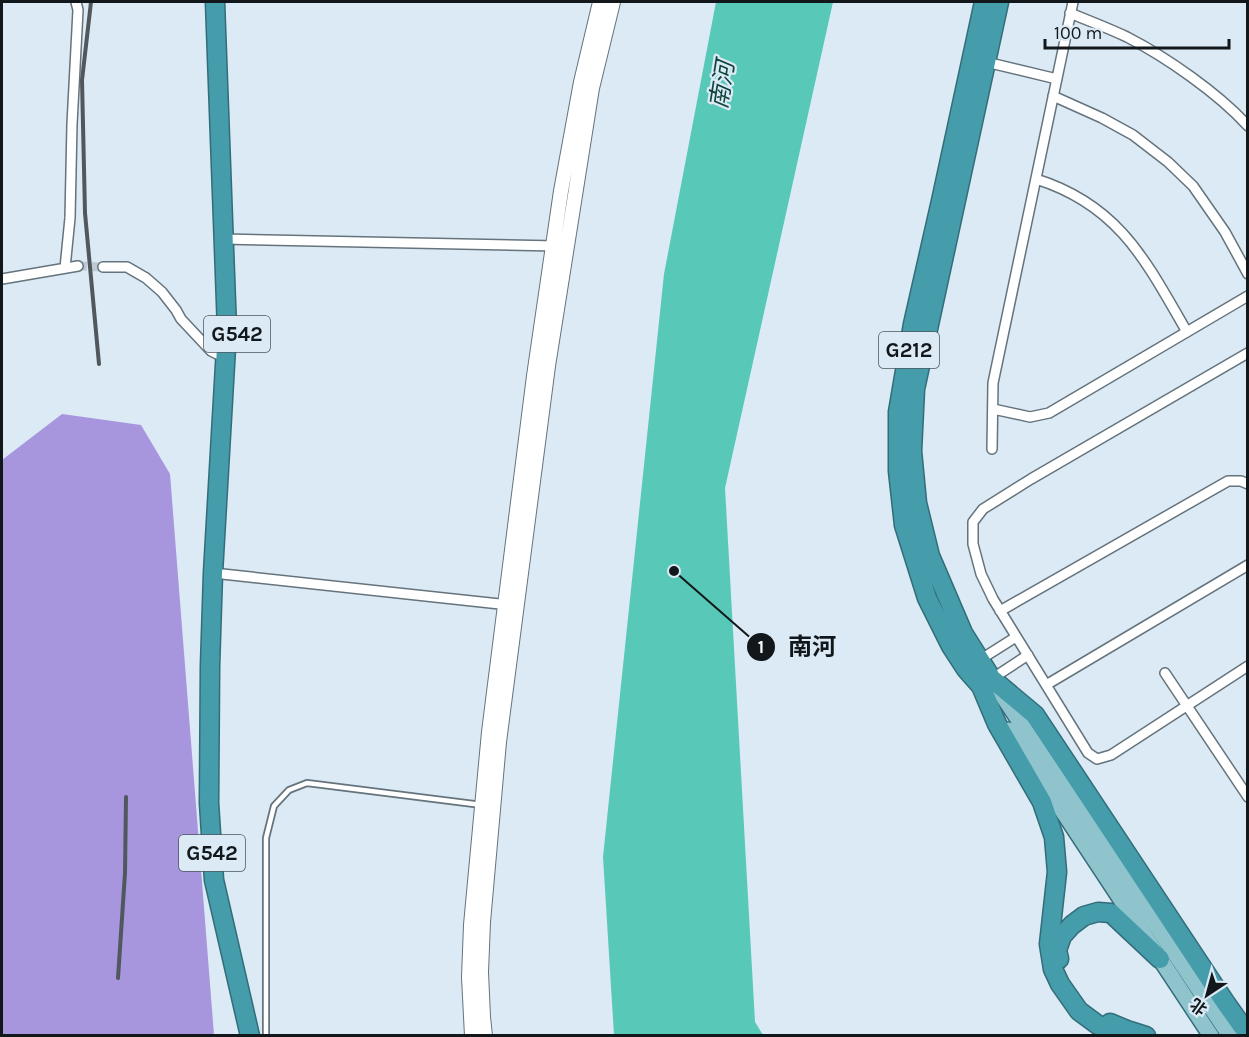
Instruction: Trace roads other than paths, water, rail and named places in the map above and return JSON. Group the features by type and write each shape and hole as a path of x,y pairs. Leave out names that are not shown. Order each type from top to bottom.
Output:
{"highway":[{"name":"G542","path":"215,2 237,334 210,666 209,803 214,880 250,1035"},
{"name":"G542","path":"219,574 229,239 227,2"},
{"name":"G212","path":"984,2 913,324 898,412 898,471 904,525 927,598 951,646 973,664 986,683"},
{"name":"G212","path":"973,664 963,633 930,556 917,503 912,451 915,389 999,2"},
{"path":"986,683 1035,715 1225,1002 1242,1026 1248,1030"},
{"path":"986,683 997,724 1042,802 1054,837 1057,872 1049,944 1053,969 1060,984 1079,1011 1098,1024 1121,1035"},
{"path":"1146,1035 1127,1030 1103,1019 1083,1002 1065,975 1057,950 1062,936 1072,925 1084,916 1098,912 1111,913 1167,956"}],"main road":[{"path":"986,683 1167,956 1211,1035"},
{"path":"1167,956 1230,1035"}],"street":[{"path":"65,268 70,218 78,10 76,2"},
{"path":"472,1035 469,977 471,925 499,742 534,376 561,191 579,93 600,2"},
{"path":"511,605 592,88 613,2"},
{"path":"992,449 993,383 1073,2"},
{"path":"1070,14 1127,38 1178,68 1248,126"},
{"path":"986,62 1057,79"},
{"path":"1053,96 1133,135 1168,162 1193,186 1225,232 1248,274"},
{"path":"1036,179 1053,184 1077,196 1106,215 1128,238 1151,269 1187,332"},
{"path":"229,239 567,246"},
{"path":"2,279 78,266"},
{"path":"103,267 127,267 146,278 162,292 181,319 211,351 225,358"},
{"path":"993,409 1030,417 1049,413 1248,296"},
{"path":"1248,353 1031,478 983,509 973,522 973,544 981,574 1000,611 1088,753 1096,759 1111,755 1248,666"},
{"path":"1000,611 1228,481 1241,481 1248,484"},
{"path":"1046,685 1248,565"},
{"path":"219,574 511,605"},
{"path":"973,664 1016,637"},
{"path":"986,683 1028,656"},
{"path":"1165,673 1248,797"},
{"path":"485,1035 481,972 488,805"}],"lane":[{"path":"266,1035 266,838 274,806 289,790 307,783 488,805"}],"water":[{"path":"716,2 833,2 725,488 755,1022 763,1035 614,1035 603,857 664,274"}],"tunnel":[{"path":"78,266 103,267"}],"railway":[{"path":"91,2 82,80 85,213 99,364"},
{"path":"118,978 125,873 126,797"}],"place":[{"name":"南河","path":"674,571"}]}
